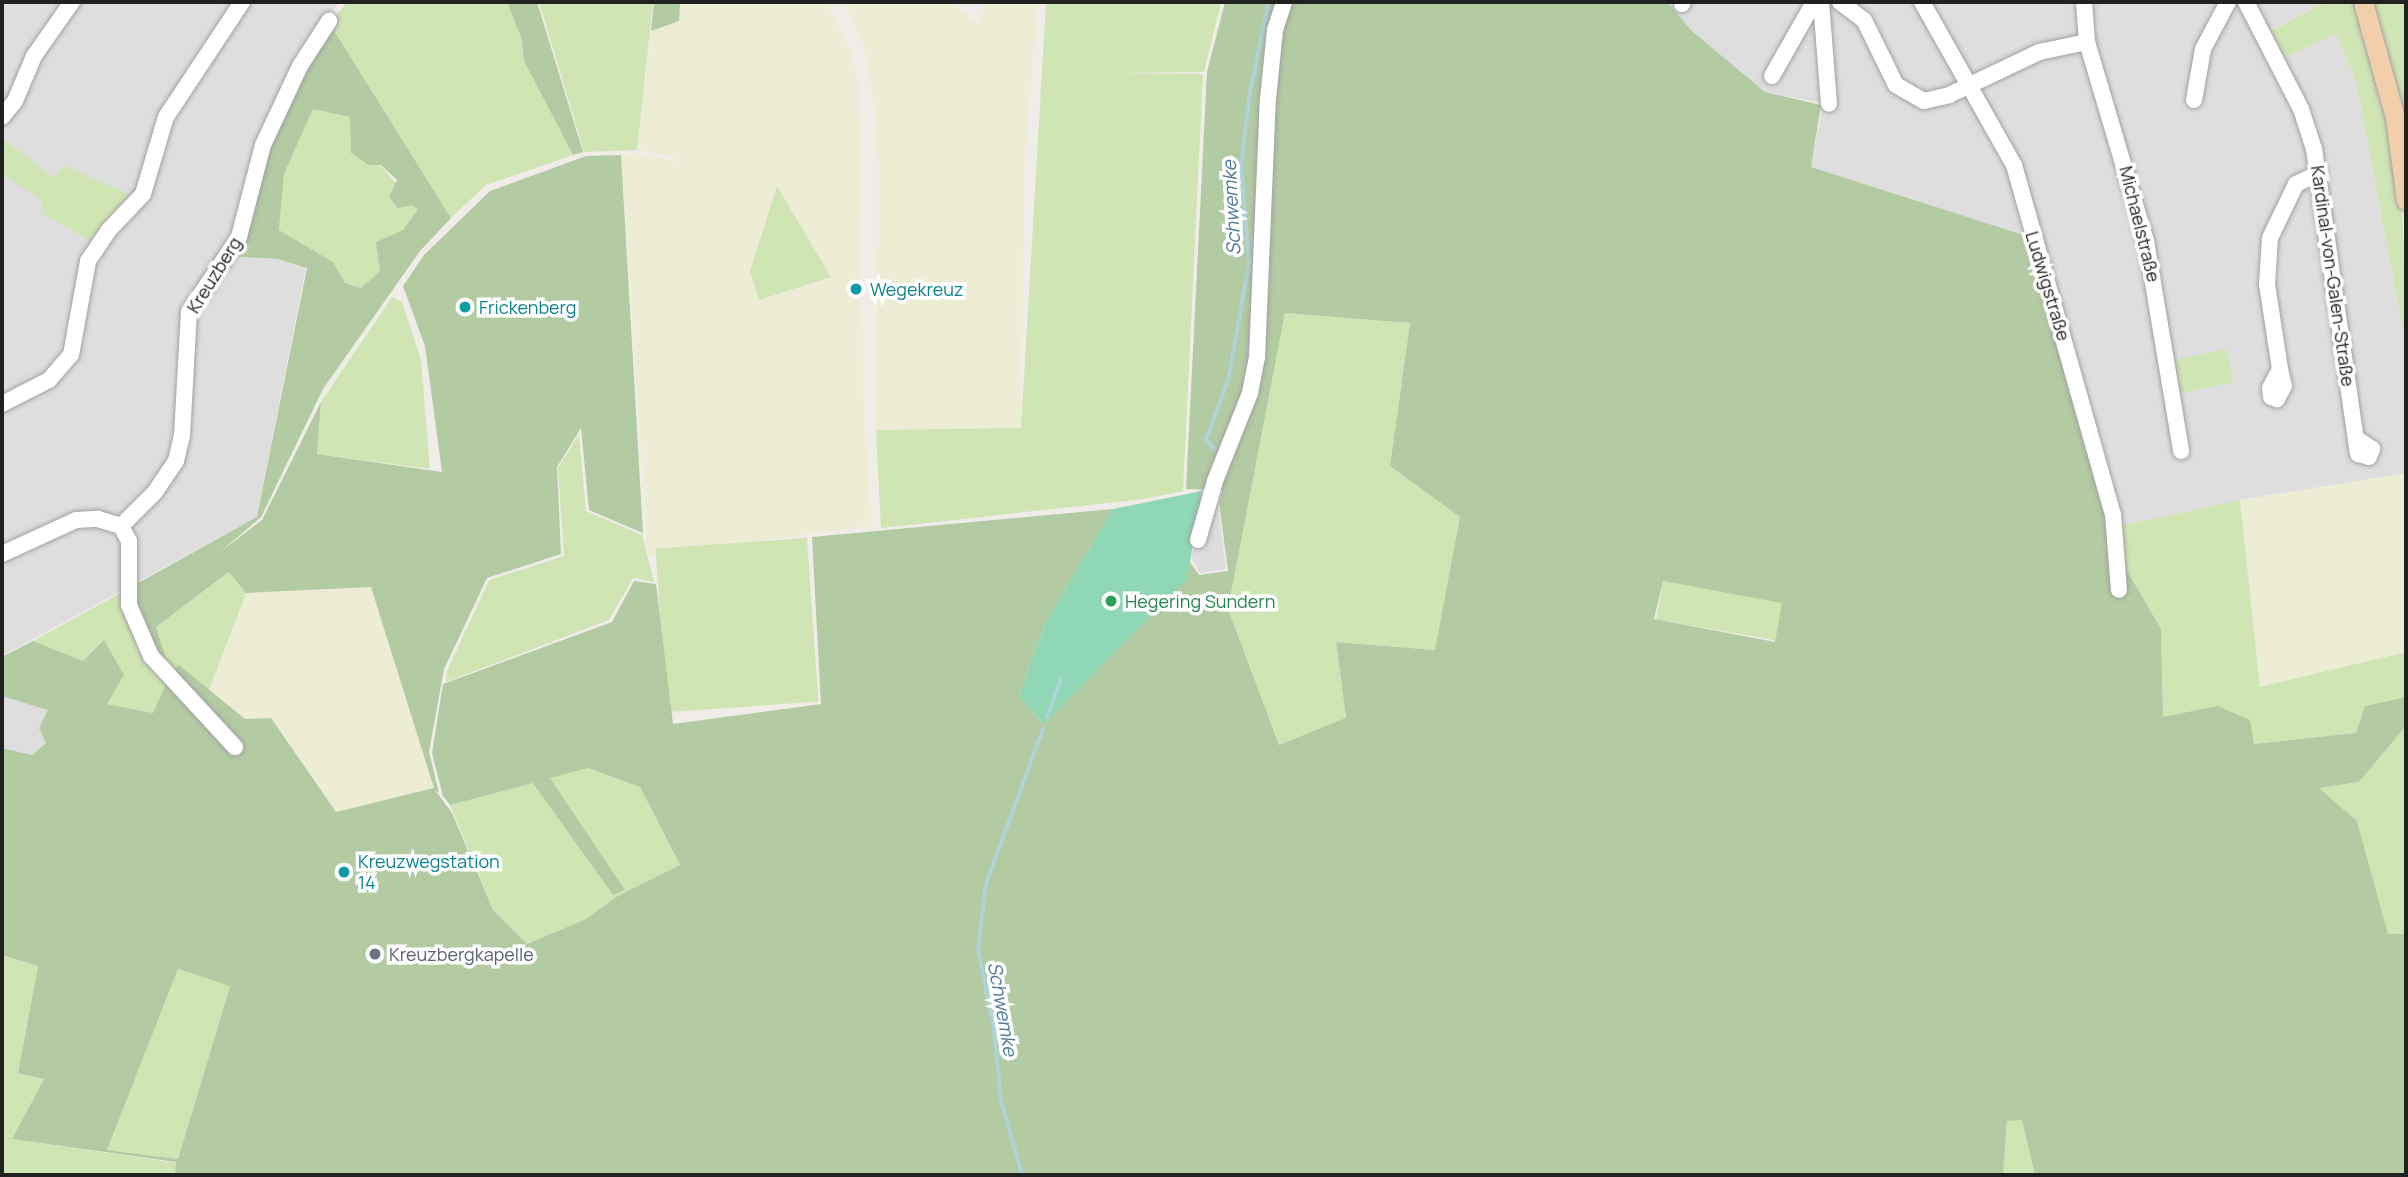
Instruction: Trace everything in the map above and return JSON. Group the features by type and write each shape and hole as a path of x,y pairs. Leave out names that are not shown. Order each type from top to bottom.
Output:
{"main road":[{"path":"2363,2 2395,117 2406,200"}],"street":[{"path":"2,117 15,101 45,39 72,2"},
{"path":"2,404 49,380 71,355 88,261 108,231 142,194 166,117 242,2"},
{"path":"1198,540 1215,481 1250,393 1257,358 1268,99 1275,30 1284,2"},
{"path":"1772,76 1814,2"},
{"path":"1821,2 1829,104"},
{"path":"1840,2 1864,20 1901,91 1932,101 2039,52 2087,42"},
{"name":"Ludwigstraße","path":"1922,2 2019,182 2113,514 2119,590"},
{"name":"Michaelstraße","path":"2084,2 2087,42 2146,241 2181,451"},
{"path":"2194,100 2203,49 2228,2"},
{"name":"Kardinal-von-Galen-Straße","path":"2246,2 2301,109 2320,173 2357,439"},
{"name":"Kreuzberg","path":"121,526 155,492 176,461 182,436 189,312 239,237 263,145 300,66 329,22"},
{"path":"2280,369 2267,284 2270,238 2296,184 2320,173"},
{"path":"2,554 76,520 98,519 121,526 129,541 129,605 151,656 235,747"}],"shaded area":[{"path":"2,2 339,2 326,19 231,256 278,259 306,267 257,517 2,656"},
{"path":"1667,2 2325,2 2268,31 2284,58 2336,34 2356,81 2406,347 2406,473 2241,500 2119,526 2033,238 1811,167 1823,103 1765,92 1693,32"},
{"path":"1205,493 1217,495 1226,569 1200,573 1191,557"},
{"path":"2,696 48,709 46,743 32,755 2,748"}],"green space":[{"path":"347,2 507,2 521,37 524,61 573,155 486,185 451,218 330,24"},
{"path":"507,2 537,2 583,152 573,155 524,61 521,37"},
{"path":"539,2 653,2 637,150 584,152"},
{"path":"654,2 680,2 679,21 651,31"},
{"path":"680,2 826,2 850,51 858,83 864,421 872,526 648,556 621,155 637,153 677,162 677,158 637,150 651,31 679,21"},
{"path":"843,2 949,2 978,23 986,2 1038,2 1025,155 1021,428 876,430 879,169 875,110 864,46"},
{"path":"1046,2 1221,2 1204,72 1118,73 1203,74 1183,491 1144,499 881,528 876,430 1021,428"},
{"path":"1225,2 1667,2 1693,32 1765,92 1821,105 1811,167 2033,238 2122,562 2161,629 2163,717 2218,706 2250,720 2254,744 2356,733 2365,706 2406,697 2406,726 2359,782 2319,788 2357,821 2388,934 2406,934 2406,1175 2035,1175 2022,1120 2007,1121 2003,1175 175,1175 176,1162 12,1139 44,1079 18,1073 38,966 2,955 2,748 32,755 46,743 39,728 48,710 2,696 2,657 33,641 83,661 104,640 124,675 107,704 153,713 171,674 147,643 131,587 257,517 307,268 278,259 230,256 267,138 330,24 451,218 420,251 323,389 261,517 219,553 262,520 321,402 317,454 442,472 425,346 403,286 424,255 490,191 586,156 621,155 643,533 589,510 581,428 557,467 561,554 487,578 444,669 429,752 439,793 435,790 452,813 493,910 527,944 586,919 616,897 680,865 640,787 588,768 550,778 625,890 613,895 533,783 450,805 443,796 432,753 443,684 612,622 634,581 656,584 673,724 821,704 812,537 1113,509 1045,623 1019,696 1044,724 1186,579 1188,559 1199,575 1228,571 1219,502 1223,490 1186,489 1207,72","holes":["313,109 350,117 351,153 369,165 381,165 397,180 389,197 398,208 412,205 418,209 403,230 376,242 380,271 361,288 345,283 333,262 279,230 284,174","1285,313 1410,323 1390,466 1460,517 1435,650 1336,642 1346,718 1279,745 1228,609","229,572 246,593 371,587 434,788 336,812 271,718 245,719 179,665 171,674 156,627","1663,581 1782,603 1775,642 1654,619","178,969 230,986 178,1159 107,1150"]},
{"path":"2325,2 2358,2 2373,48 2402,193 2406,347 2356,81 2336,34 2284,58 2268,32"},
{"path":"2373,2 2406,2 2406,153 2386,49"},
{"path":"313,108 350,117 380,165 418,209 403,230 388,239 380,271 361,288 345,283 333,262 279,230 284,174"},
{"path":"2,138 55,178 64,165 128,194 90,241 43,214 41,200 2,174"},
{"path":"777,186 831,277 759,300 750,271"},
{"path":"392,297 402,302 421,360 430,469 317,454 321,402"},
{"path":"1285,313 1410,323 1390,466 1460,517 1436,650 1336,642 1346,719 1279,745 1228,609"},
{"path":"2226,349 2233,382 2181,393 2174,360"},
{"path":"579,434 586,511 642,535 654,582 633,578 609,620 446,682 447,671 489,580 564,556 558,468"},
{"path":"2406,473 2406,652 2260,688 2240,500"},
{"name":"Hegering Sundern","path":"1202,491 1187,579 1044,724 1019,696 1045,623 1113,509"},
{"path":"2240,500 2260,687 2406,652 2406,697 2365,706 2356,733 2253,744 2250,720 2163,717 2161,629 2122,562 2119,526"},
{"path":"807,538 818,702 667,712 655,549"},
{"path":"230,572 246,593 209,690 178,666 153,713 107,704 104,640 83,661 33,641 131,587 170,671 156,627"},
{"path":"1663,581 1783,602 1776,641 1656,619"},
{"path":"371,587 434,788 336,812 271,718 245,719 209,690 246,593"},
{"path":"2406,726 2406,934 2388,934 2357,821 2319,788 2359,782"},
{"path":"588,768 640,787 680,866 616,897 586,919 527,944 493,910 450,805 533,782 613,895 625,890 549,777"},
{"path":"2,955 38,966 18,1073 44,1079 12,1139 177,1163 175,1175 2,1175"},
{"path":"178,969 230,985 178,1159 107,1150"},
{"path":"2022,1120 2035,1175 2003,1175 2007,1121"}],"waterway":[{"name":"Schwemke","path":"1214,449 1206,440 1228,381 1249,264 1241,167 1250,92 1269,2"},
{"name":"Schwemke","path":"1047,717 1061,679"},
{"name":"Schwemke","path":"1022,1175 1001,1101 994,1028 978,950 986,884 1043,729"}],"place":[{"name":"Wegekreuz","path":"856,289"},
{"name":"Frickenberg","path":"465,307"},
{"name":"Hegering Sundern","path":"1111,601"},
{"name":"Kreuzwegstation 14","path":"344,872"},
{"name":"Kreuzbergkapelle","path":"375,954"}]}
